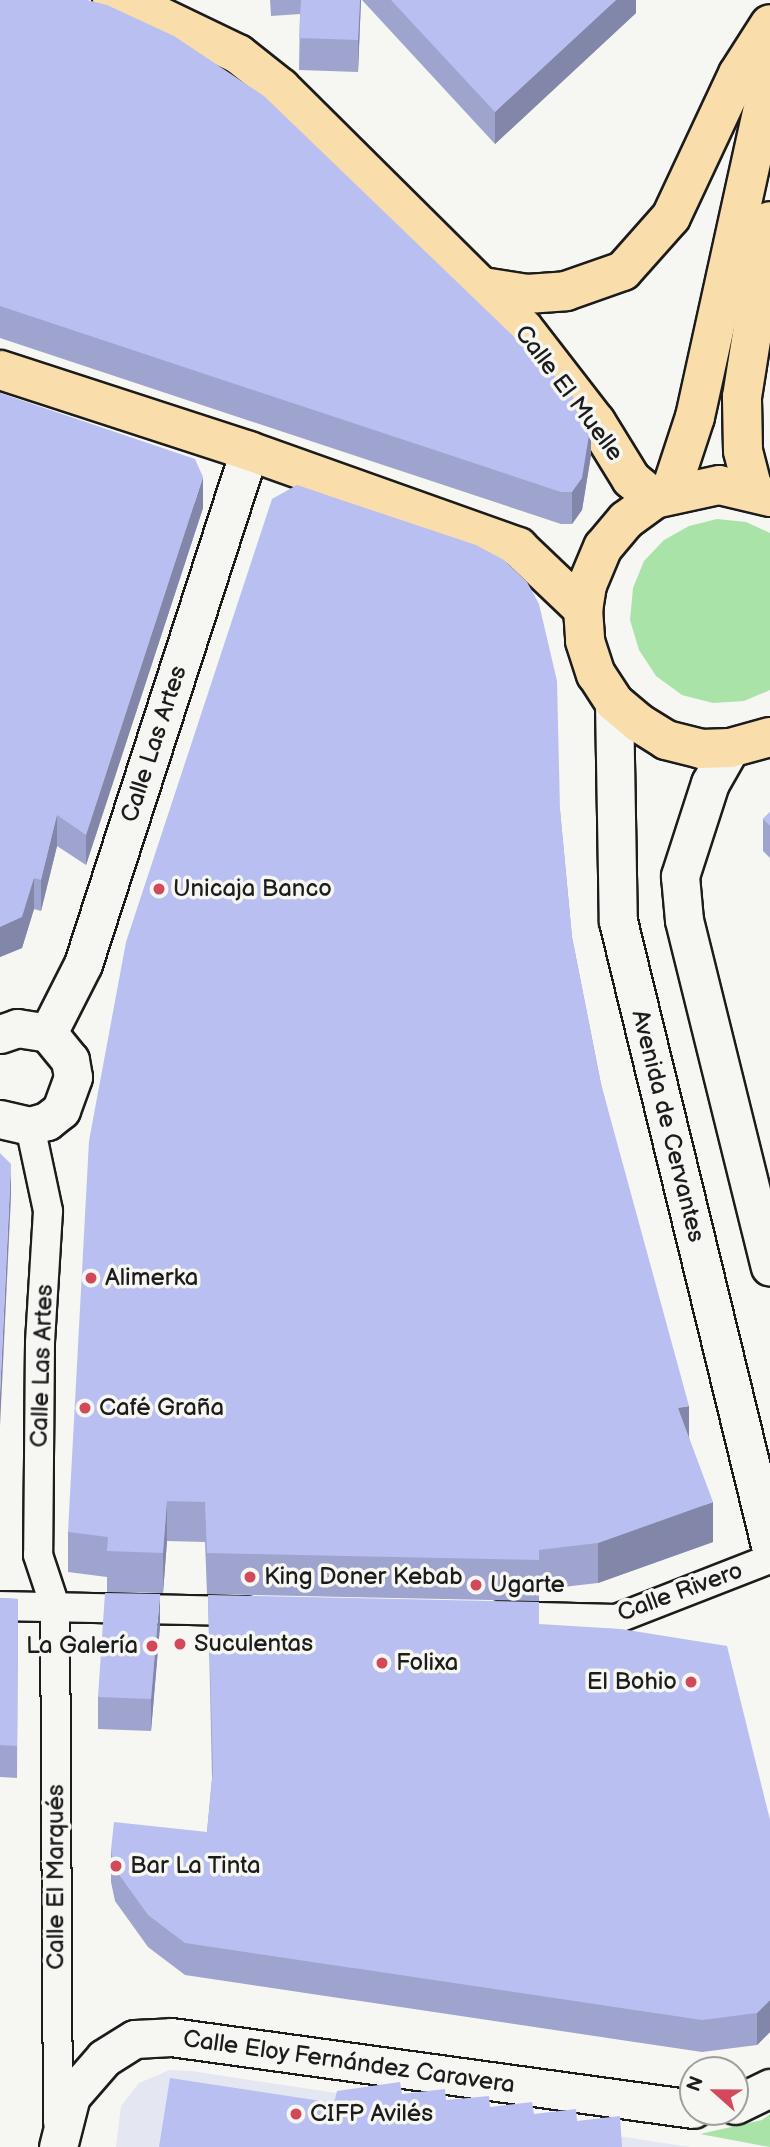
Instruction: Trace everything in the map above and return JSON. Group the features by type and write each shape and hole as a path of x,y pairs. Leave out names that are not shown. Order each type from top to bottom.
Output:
{"main road":[{"name":"Calle El Muelle","path":"112,0 157,15 238,54 281,88 483,287 596,422 631,479 663,496"},
{"path":"483,287 527,294 566,291 623,271 671,217 738,74 770,24"},
{"path":"663,496 686,447 770,77"},
{"path":"762,494 743,451 742,397 770,221"},
{"path":"0,370 249,451 518,547 583,609"},
{"path":"762,494 719,485 663,496 626,520 604,547 587,585 583,609 585,641 597,674 614,702 666,740 701,749 730,748 770,737"}],"street":[{"name":"Calle Las Artes","path":"48,1033 83,964 249,451"},
{"name":"Avenida de Cervantes","path":"614,702 618,921 770,1545"},
{"path":"730,748 710,783 680,876 684,920 768,1255"},
{"path":"0,1034 18,1028 48,1033 71,1060 74,1077 61,1110 15,1122"},
{"name":"Calle Las Artes","path":"15,1122 48,1211 40,1343 37,1555 55,1606"},
{"name":"Calle Rivero","path":"466,1616 616,1619 770,1559"},
{"path":"0,1606 274,1611"},
{"name":"Calle El Marqués","path":"55,1606 58,2143"},
{"name":"Calle Eloy Fernández Caravera","path":"58,2143 71,2096 104,2058 135,2039 171,2037 679,2107"},
{"path":"749,2098 770,2088"}],"shaded area":[{"name":"CIFP Avilés","path":"170,2070 690,2147 116,2147 121,2106 139,2083"}],"green space":[{"path":"717,519 746,522 770,533 770,690 744,701 713,703 682,695 656,676 639,650 630,620 633,588 644,561 664,540 689,526"},
{"path":"770,2114 770,2147 700,2134 735,2126 749,2126 749,2123 762,2120"}],"building":[{"path":"0,0 87,0 107,5 174,36 264,96 566,387 591,423 582,478 572,492 561,492 0,306"},
{"path":"301,0 360,0 358,40 299,38"},
{"path":"391,0 616,0 495,112"},
{"path":"0,393 195,459 203,477 86,835 57,815 41,880 34,878 22,917 0,927"},
{"path":"297,485 476,545 504,560 527,582 539,604 557,681 560,810 572,937 601,1084 689,1406 678,1408 713,1502 598,1543 539,1550 539,1560 207,1553 205,1502 167,1501 163,1553 107,1551 108,1537 68,1532 89,1141 126,942 272,499"},
{"path":"770,812 770,826 763,819"},
{"path":"0,1153 11,1164 0,1394"},
{"path":"105,1593 160,1594 151,1699 98,1697"},
{"path":"208,1595 539,1602 539,1624 621,1629 727,1646 770,1820 770,2000 757,2013 702,2020 185,1943 148,1915 115,1869 111,1850 114,1822 207,1832 213,1771"},
{"path":"0,1598 18,1599 17,1746 0,1745"},
{"name":"CIFP Avilés","path":"170,2078 334,2103 337,2091 400,2082 402,2094 445,2089 446,2100 489,2096 490,2107 532,2102 534,2114 576,2109 577,2121 620,2116 622,2147 159,2147"}],"place":[{"name":"Unicaja Banco","path":"159,889"},
{"name":"Alimerka","path":"91,1278"},
{"name":"Café Graña","path":"85,1408"},
{"name":"King Doner Kebab","path":"250,1577"},
{"name":"Ugarte","path":"476,1585"},
{"name":"Suculentas","path":"180,1644"},
{"name":"La Galería","path":"152,1646"},
{"name":"Folixa","path":"382,1663"},
{"name":"El Bohio","path":"691,1682"},
{"name":"Bar La Tinta","path":"116,1866"},
{"name":"CIFP Avilés","path":"296,2114"}]}
